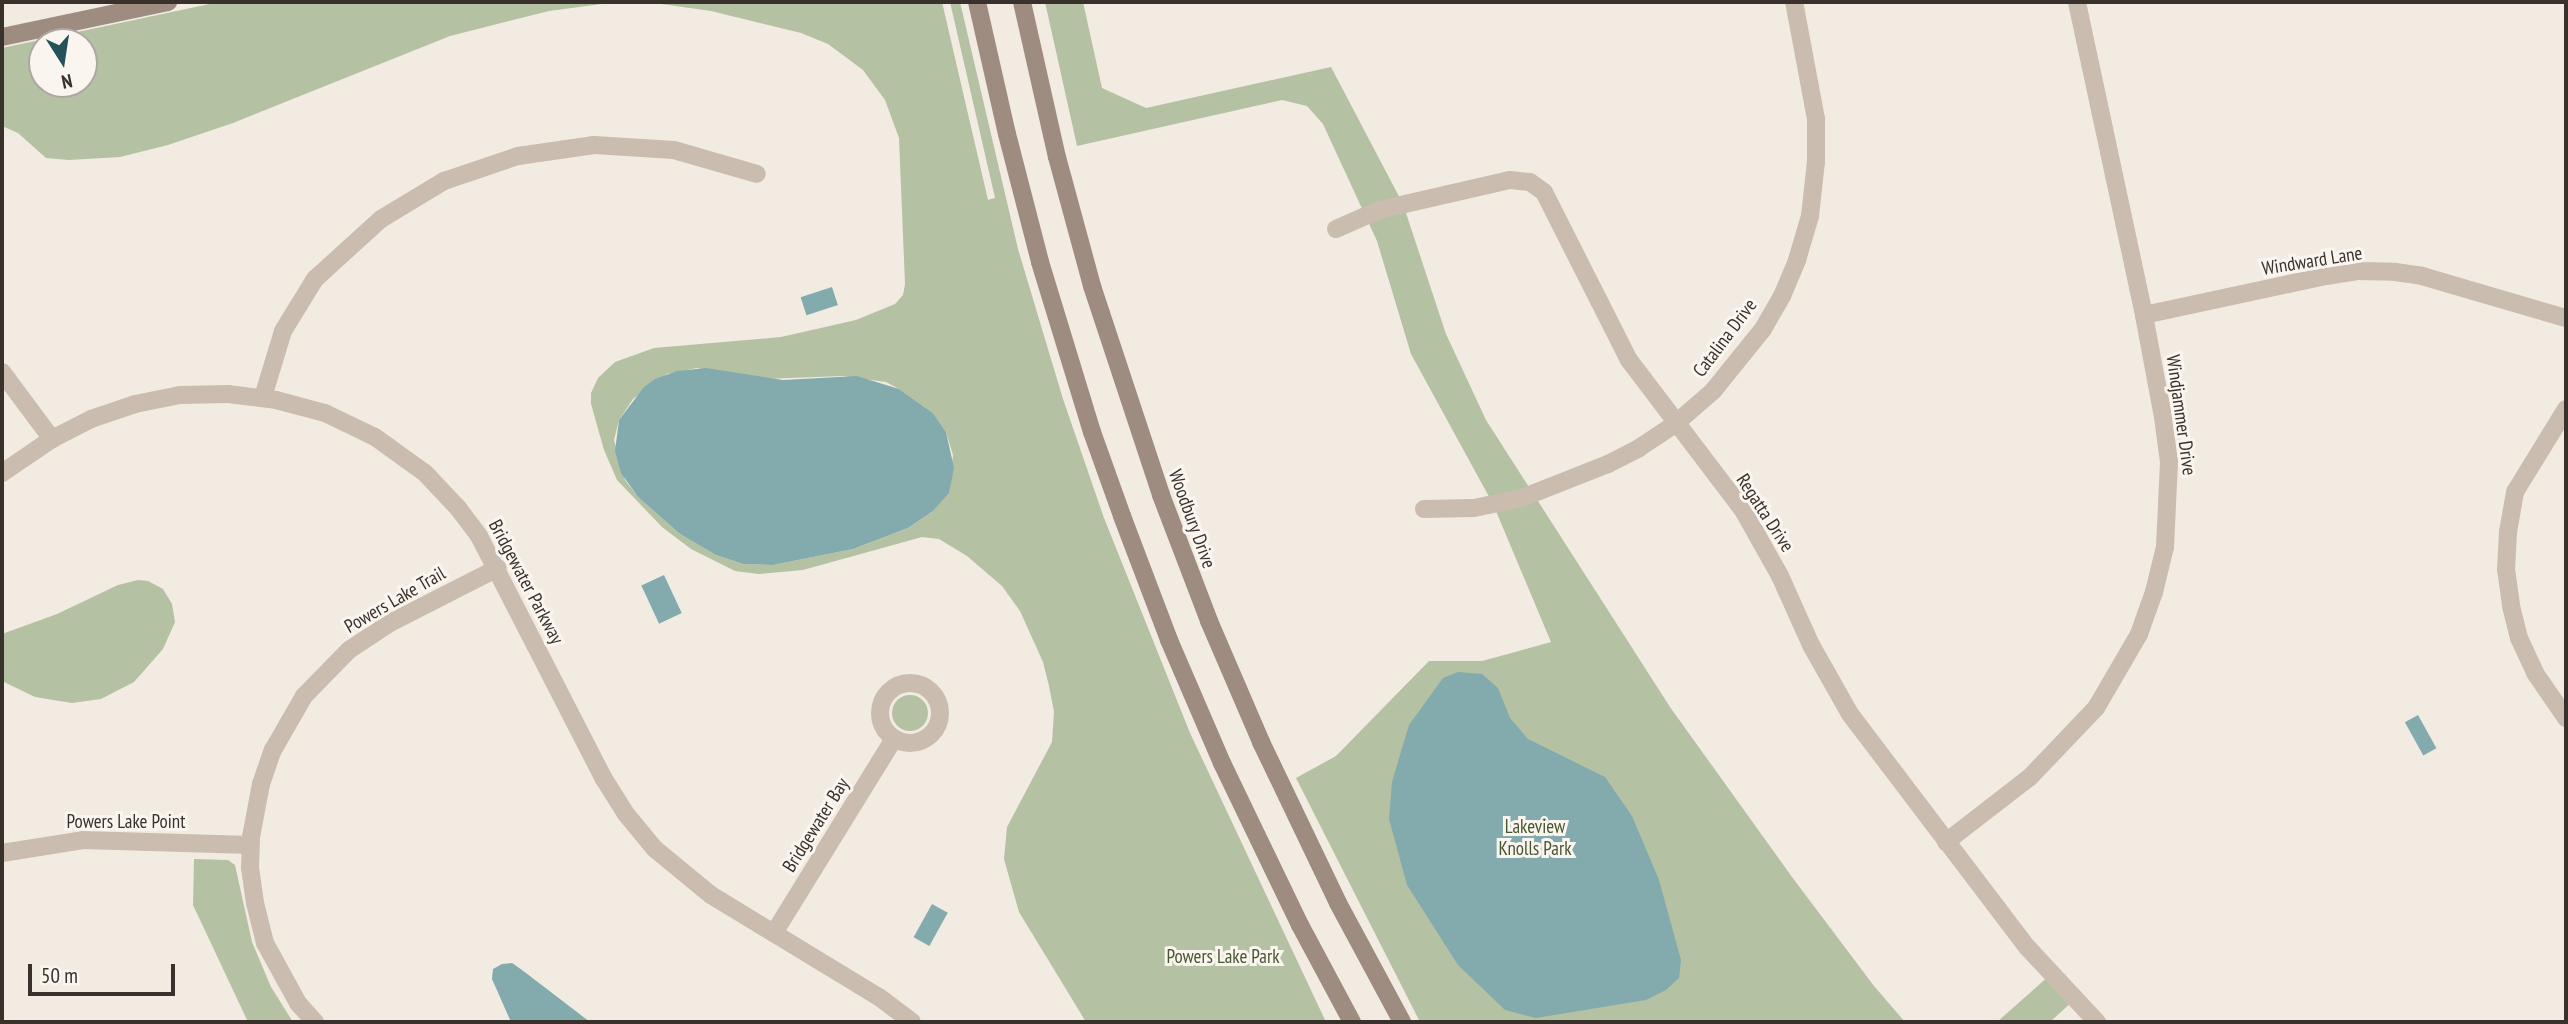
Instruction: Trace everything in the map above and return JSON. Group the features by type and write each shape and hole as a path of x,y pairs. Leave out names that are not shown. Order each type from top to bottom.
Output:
{"main road":[{"path":"2,37 168,2"},
{"path":"977,2 1040,262 1082,400 1122,516 1222,763 1300,925 1352,1022"},
{"name":"Woodbury Drive","path":"1022,2 1057,157 1092,286 1165,506 1221,651 1280,783 1402,1022"}],"street":[{"name":"Catalina Drive","path":"1423,509 1474,508 1522,498 1608,464 1675,424 1713,391 1763,329 1782,296 1797,260 1810,216 1816,119 1794,2"},
{"name":"Windjammer Drive","path":"1945,842 2030,776 2066,743 2096,708 2139,634 2165,547 2169,462 2144,315 2077,2"},
{"path":"263,397 283,331 315,279 381,219 444,181 518,156 572,146 607,145 674,150 757,174"},
{"name":"Regatta Drive","path":"1336,229 1379,210 1510,180 1530,182 1544,192 1629,360 1675,424 1743,510 1763,544 1811,645 1850,714 2035,957 2096,1022"},
{"name":"Windward Lane","path":"2144,315 2356,271 2422,276 2566,318"},
{"path":"2,372 52,439"},
{"name":"Bridgewater Parkway","path":"2,473 52,439 102,414 157,399 204,393 263,397 332,416 396,450 425,473 458,508 498,568 604,779 633,823 681,873 889,1004 912,1022"},
{"path":"2566,409 2515,492 2508,532 2506,569 2519,638 2535,673 2566,718"},
{"name":"Powers Lake Trail","path":"315,1022 298,1003 265,943 250,868 250,845 261,784 273,750 289,719 314,683 334,662 372,633 498,568"},
{"name":"Bridgewater Bay","path":"774,933 894,739"},
{"name":"Powers Lake Point","path":"2,853 83,840 250,845"}],"green space":[{"path":"219,2 617,2 549,11 450,36 233,123 168,145 120,157 69,160 46,158 18,133 2,126 2,48 28,42 28,98 98,98 96,28"},
{"name":"Powers Lake Park","path":"647,2 942,2 988,200 995,198 950,2 960,2 1018,249 1063,399 1104,518 1190,733 1326,1022 1086,1022 1019,912 1004,859 1007,827 1052,742 1054,712 1043,662 1020,611 1002,586 967,556 939,539 922,537 803,570 759,574 735,571 691,549 662,527 617,480 604,450 591,404 591,393 598,378 615,362 654,348 781,337 856,320 895,304 903,295 905,284 899,138 885,100 863,70 828,44 801,33 711,11","holes":["697,368 764,379 843,376 886,382 899,389 933,413 946,432 953,455 949,492 933,511 908,528 853,549 773,565 743,564 716,555 680,534 638,497 625,480 614,440 619,420 633,399 667,374"]},
{"name":"Lakeview Knolls Park","path":"1045,2 1083,2 1102,88 1146,108 1331,67 1403,204 1446,334 1486,420 1670,707 1792,877 1874,986 1905,1022 1420,1022 1296,778 1336,756 1429,661 1482,661 1551,642 1493,504 1411,354 1377,241 1323,124 1307,106 1282,100 1077,146"},
{"path":"138,580 148,581 163,589 172,604 175,622 163,649 134,682 101,699 72,703 35,697 2,681 2,634 57,614 118,585"},
{"path":"910,695 923,700 928,713 923,726 910,731 897,726 892,713 897,700"},
{"path":"194,859 228,860 235,865 252,942 271,987 293,1022 248,1022 193,905"},
{"path":"2050,975 2074,1000 2050,1022 1997,1022"}],"water":[{"path":"832,287 838,305 806,315 801,297"},
{"path":"706,368 783,380 857,376 899,389 933,413 946,432 954,468 949,493 933,511 908,528 853,549 773,565 743,564 716,555 680,534 638,497 621,473 615,451 619,420 644,387 655,379 677,371"},
{"path":"664,575 682,613 659,624 641,586"},
{"path":"1458,672 1482,674 1498,688 1510,718 1528,739 1605,777 1632,816 1659,880 1681,960 1679,978 1666,990 1646,1000 1536,1018 1505,1010 1458,965 1407,885 1389,819 1392,782 1409,725 1443,678"},
{"path":"2418,715 2436,748 2423,756 2405,722"},
{"path":"932,904 948,913 929,946 914,937"},
{"path":"512,963 590,1022 511,1022 492,979 493,969"}]}
